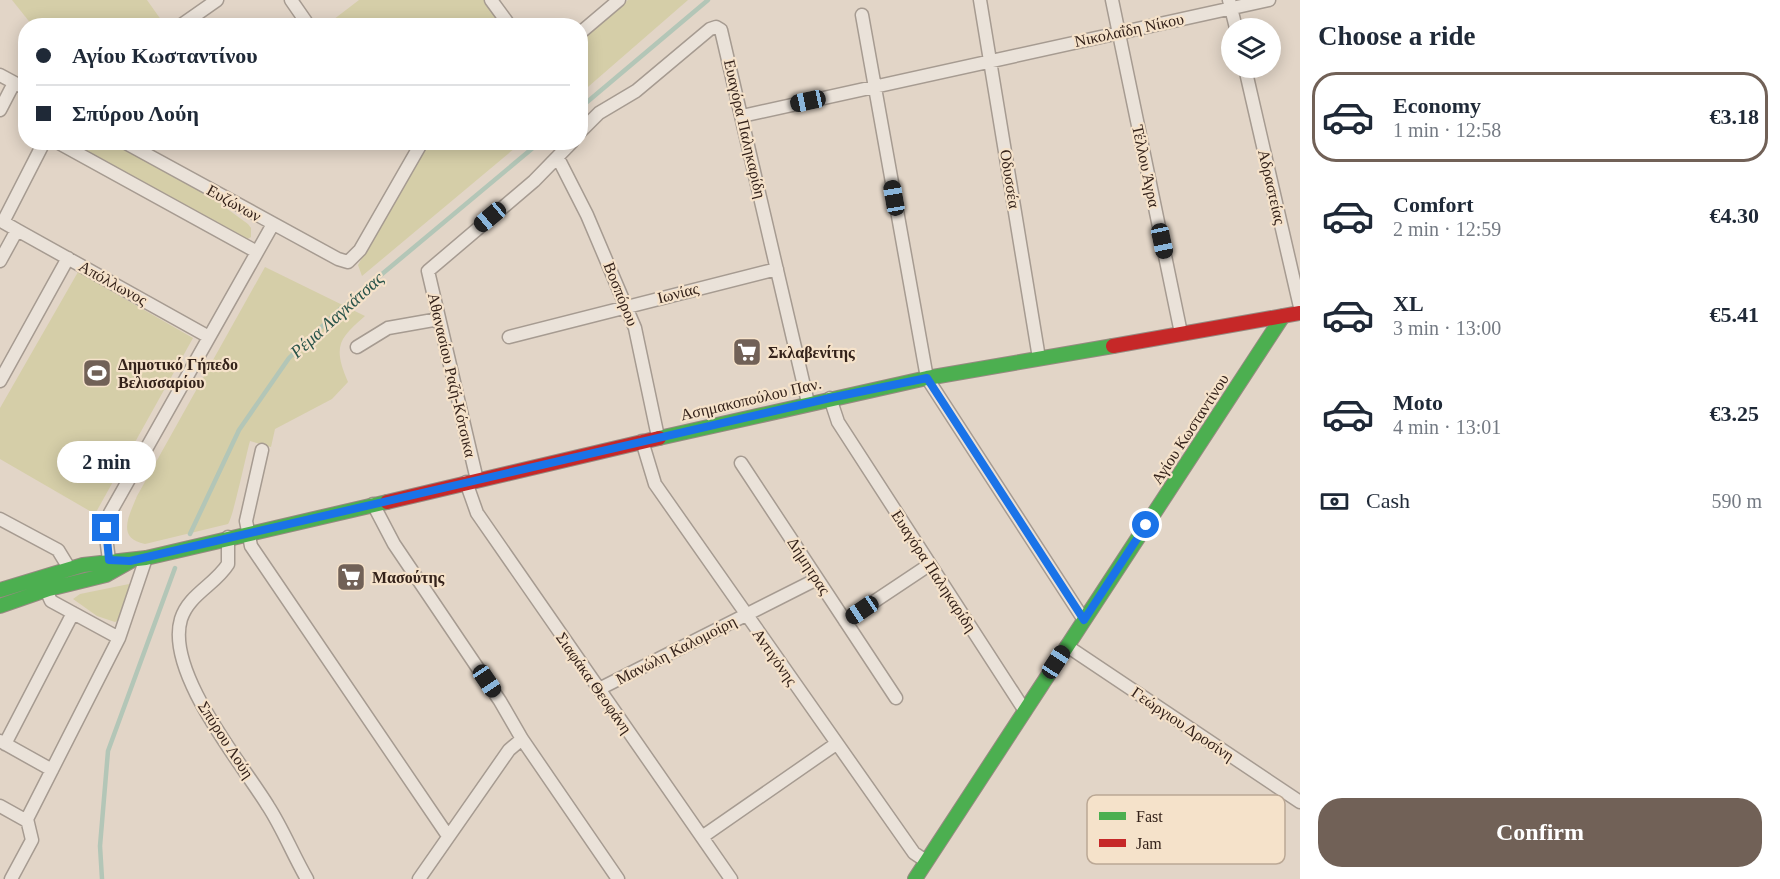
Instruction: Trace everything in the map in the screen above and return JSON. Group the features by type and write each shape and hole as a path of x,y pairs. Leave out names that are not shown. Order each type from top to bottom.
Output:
{"street":[{"path":"191,18 217,0"},
{"path":"291,0 303,18"},
{"path":"491,0 504,18"},
{"path":"588,26 619,0"},
{"name":"Οδυσσέα","path":"980,0 1039,358"},
{"name":"Τέλλου Άγρα","path":"1112,0 1181,333"},
{"name":"Νικολαΐδη Νίκου","path":"742,116 1119,33 1230,4 1269,0"},
{"path":"861,15 927,378 1084,620"},
{"name":"Ευαγόρα Παληκαρίδη","path":"588,124 599,113 636,91 714,27 724,35 808,403"},
{"path":"0,75 18,85"},
{"name":"Αδραστείας","path":"1247,78 1300,307"},
{"path":"0,110 18,88"},
{"path":"2,252 17,230 3,222 40,150"},
{"path":"72,150 257,252"},
{"name":"Ευζώνων","path":"139,150 344,262 350,261 360,250 417,150"},
{"path":"558,158 565,150"},
{"name":"Αθανασίου Ραζή-Κότσικα","path":"471,481 428,270 558,158"},
{"name":"Βοσπόρου","path":"558,158 587,215 627,307 639,344 658,437"},
{"path":"109,560 106,537 110,513 273,224"},
{"name":"Απόλλωνος","path":"17,230 209,337"},
{"path":"0,381 68,258"},
{"name":"Ιωνίας","path":"509,337 777,269"},
{"name":"Ασημακοπούλου Παν.","path":"130,561 830,398 927,378 1300,313"},
{"name":"Αγίου Κωσταντίνου","path":"915,879 1283,316"},
{"path":"357,347 388,328 439,319"},
{"name":"Ευαγόρα Παληκαρίδη","path":"830,398 838,422 1025,711"},
{"name":"Αντιγόνης","path":"642,441 654,484 914,853 926,861"},
{"path":"262,450 246,516 246,533 256,554 448,836"},
{"name":"Δήμητρας","path":"741,463 896,698"},
{"name":"Σιαφάκα Θεοφάνη","path":"471,481 477,513 731,879"},
{"path":"373,504 394,544 500,701 522,739 618,879"},
{"path":"0,519 58,550 69,568"},
{"name":"Σπύρου Λούη","path":"228,537 228,564 186,608 179,628 180,644 204,708 270,808 306,879"},
{"path":"11,879 31,842 27,821 119,638 146,558"},
{"path":"0,590 69,568 109,560 130,561"},
{"path":"0,606 46,590 106,574 130,561"},
{"path":"845,621 929,565"},
{"name":"Μανώλη Καλομοίρη","path":"599,689 818,579"},
{"path":"46,590 51,601 119,638"},
{"path":"52,770 2,743 73,613"},
{"name":"Γεώργιου Δροσίνη","path":"1067,646 1300,802"},
{"path":"419,879 509,750 522,739"},
{"path":"702,837 836,744"},
{"path":"0,806 27,821"}],"shaded area":[{"path":"12,0 147,0 160,18 26,18"},
{"path":"359,0 484,0 499,18 335,18"},
{"path":"628,0 688,0 588,87 588,34"},
{"path":"81,150 128,150 200,189 248,224 251,228 251,237 246,240"},
{"path":"424,150 513,150 362,276 358,265"},
{"path":"265,267 365,316 349,331 341,344 341,360 348,382 332,399 275,429 271,447 250,441 228,524 145,544 136,541 130,537 127,525 137,496"},
{"name":"Δημοτικό Γήπεδο Βελισσαρίου","path":"78,272 193,338 95,514 0,459 0,408"},
{"path":"134,583 121,619 115,622 97,616 73,599 80,594"}],"waterway":[{"name":"Ρέμα Λαγκάτσας","path":"588,101 708,0"},
{"name":"Ρέμα Λαγκάτσας","path":"190,534 239,430 289,358 339,310 530,150"},
{"name":"Ρέμα Λαγκάτσας","path":"102,879 100,846 108,751 175,568"}],"traffic: fast":[{"path":"915,879 1283,316"},
{"path":"659,438 927,378 1113,346"},
{"path":"0,590 83,565 146,558 387,502"},
{"path":"0,606 49,589 106,575 131,561"}],"traffic: jam":[{"path":"1113,346 1300,313"},
{"path":"387,502 659,438"}],"place":[{"name":"Σκλαβενίτης","path":"747,352"},
{"name":"Δημοτικό Γήπεδο Βελισσαρίου","path":"97,373"},
{"name":"Μασούτης","path":"351,577"}],"route":[{"path":"106,528 109,560 130,561 830,398 927,378 936,396 1084,620 1146,525"}]}
